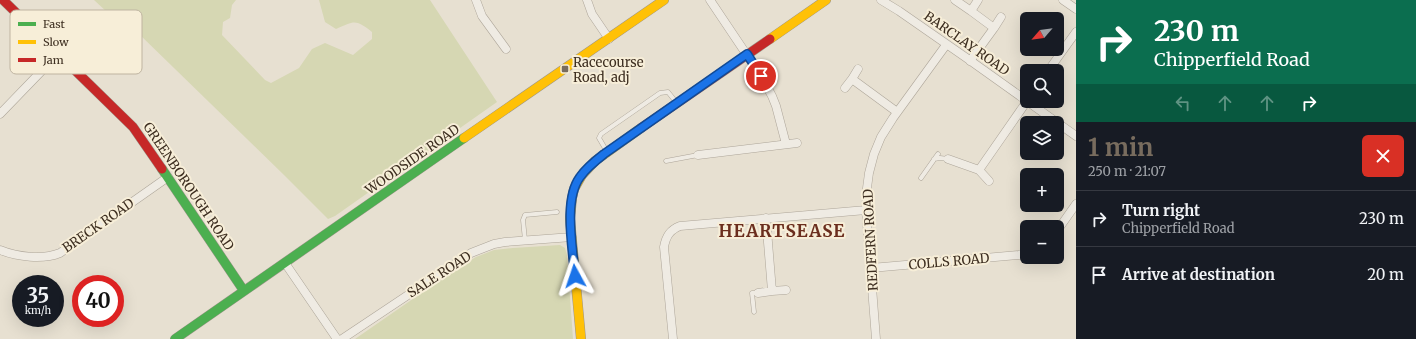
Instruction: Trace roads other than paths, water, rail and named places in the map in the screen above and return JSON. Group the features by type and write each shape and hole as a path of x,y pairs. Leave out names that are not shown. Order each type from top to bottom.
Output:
{"street":[{"name":"GREENBOROUGH ROAD","path":"3,0 13,10"},
{"path":"476,0 482,16 506,49"},
{"path":"588,0 592,14 608,39"},
{"name":"WOODSIDE ROAD","path":"175,339 664,0"},
{"path":"710,0 747,54 772,96 786,144"},
{"path":"581,339 570,203 579,178 587,168 607,152 826,0"},
{"name":"BARCLAY ROAD","path":"881,0 1020,96"},
{"path":"955,0 994,28"},
{"path":"971,11 978,0"},
{"path":"1063,0 1076,9"},
{"path":"970,61 1001,17"},
{"path":"1053,64 1076,32"},
{"name":"REDFERN ROAD","path":"876,339 866,210 866,188 869,173 874,154 881,137 897,112 946,45"},
{"path":"845,88 858,70"},
{"path":"0,114 39,74"},
{"name":"GREENBOROUGH ROAD","path":"79,74 133,127 244,291"},
{"path":"852,79 897,112"},
{"path":"979,170 1022,108"},
{"name":"BARCLAY ROAD","path":"1037,108 1076,136"},
{"path":"698,155 797,143"},
{"path":"948,159 979,170 989,180"},
{"name":"BRECK ROAD","path":"0,250 8,253 41,258 60,253 168,177"},
{"path":"1064,221 1076,204"},
{"path":"673,339 664,247 665,240 671,231 680,226 866,210"},
{"path":"766,218 772,291"},
{"name":"SALE ROAD","path":"342,339 471,253 494,244 572,237"},
{"name":"COLLS ROAD","path":"870,268 1020,255"},
{"path":"285,263 337,339"},
{"path":"758,292 786,290"}],"lane":[{"path":"607,152 600,142 599,138 601,134 660,93 668,92 677,104"},
{"path":"921,178 938,154"},
{"path":"666,161 698,155"},
{"path":"934,159 948,159"},
{"path":"525,241 523,220 525,216 557,212"},
{"path":"754,312 752,293 758,292"}],"place":[{"name":"Racecourse Road, adj","path":"565,69"}],"district":[{"name":"HEARTSEASE","path":"782,231"}]}
